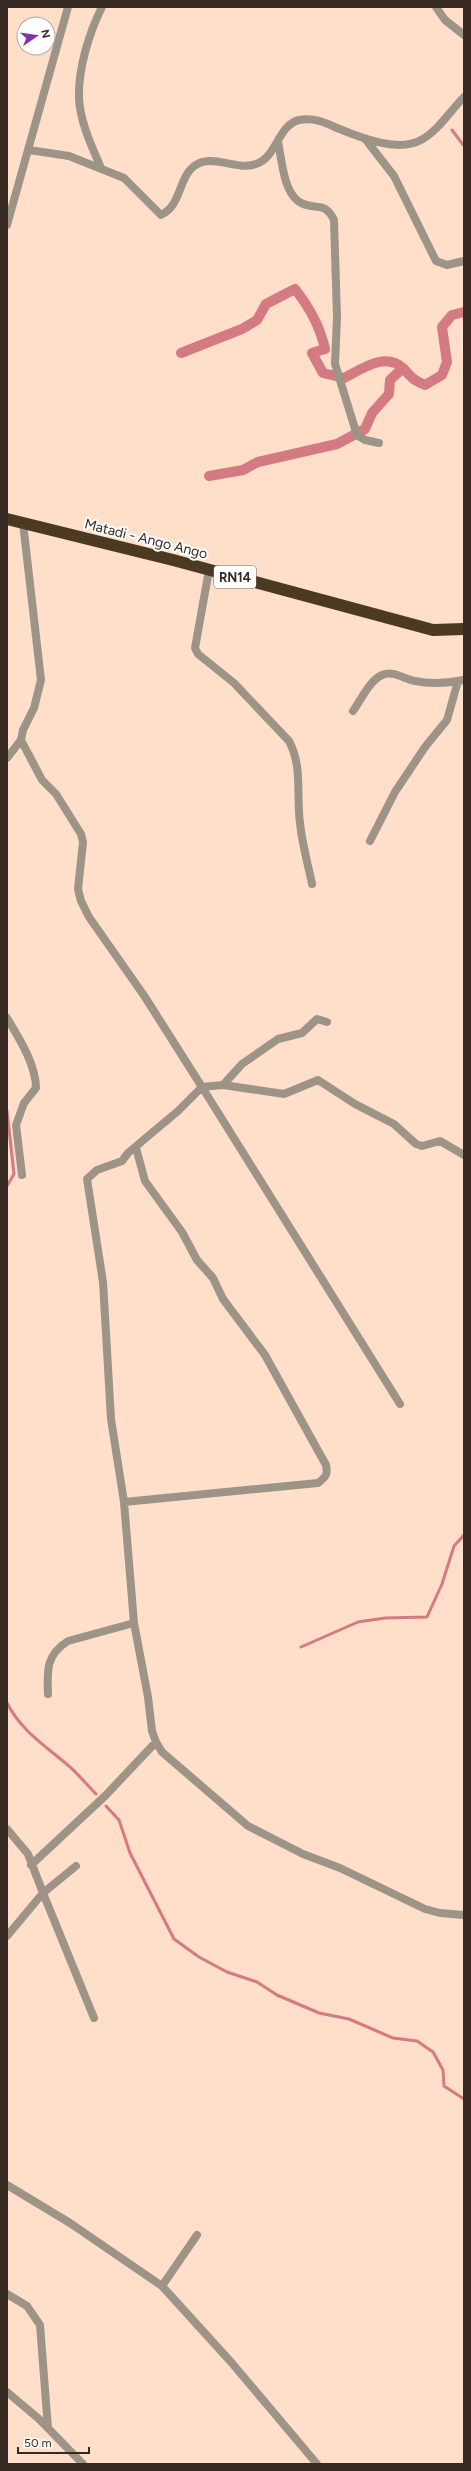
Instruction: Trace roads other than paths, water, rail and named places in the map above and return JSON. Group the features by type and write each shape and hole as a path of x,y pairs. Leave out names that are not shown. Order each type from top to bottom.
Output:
{"highway":[{"name":"Matadi - Ango Ango","path":"7,519 209,570 433,630 464,629"}],"street":[{"path":"7,225 68,7"},
{"path":"101,168 89,138 79,98 84,60 102,7"},
{"path":"436,7 445,20 464,35"},
{"path":"29,150 69,156 124,178 161,215 176,202 190,171 200,162 213,161 254,165 264,161 288,126 298,120 315,119 366,140 409,143 421,140 464,97"},
{"path":"366,140 394,176 436,261 447,265 464,261"},
{"path":"278,142 290,191 298,201 307,205 325,208 330,211 334,220 337,317 335,364 357,435 365,440 379,442"},
{"path":"7,758 21,740 22,730 34,708 41,680 23,523"},
{"path":"209,570 195,648 198,654 234,684 289,741 295,752 298,767 300,824 312,884"},
{"path":"353,711 372,683 381,675 388,673 415,681 433,683 461,681 447,720 425,747 395,792 370,841"},
{"path":"21,740 42,780 56,794 81,834 83,842 78,889 81,901 89,917 145,997 400,1404"},
{"path":"7,1018 24,1049 36,1081 36,1088 24,1103 16,1125 22,1175"},
{"path":"223,1085 242,1064 278,1039 285,1035 299,1035 317,1020 327,1022"},
{"path":"464,1155 440,1141 422,1146 416,1144 394,1124 355,1104 318,1080 284,1094 223,1085 202,1087 136,1148 128,1153 122,1161 97,1170 87,1179 103,1282 111,1420 124,1502 134,1623 148,1698 152,1731 156,1742 162,1752 248,1826 302,1854 340,1868 425,1909 440,1913 464,1915"},
{"path":"124,1502 318,1483 325,1478 328,1472 326,1465 265,1355 223,1299 213,1278 196,1260 182,1232 145,1180 136,1148"},
{"path":"48,1694 47,1668 59,1646 68,1641 134,1623"},
{"path":"31,1865 105,1796 156,1742"},
{"path":"7,1829 28,1854 31,1865 94,2018"},
{"path":"7,1936 43,1893 76,1866"},
{"path":"7,2185 70,2223 162,2286 231,2362 317,2464"},
{"path":"162,2286 197,2235"},
{"path":"7,2294 27,2306 40,2325 48,2428"},
{"path":"7,2392 48,2428 83,2464"}],"waterway":[{"path":"452,130 464,146"},
{"path":"181,353 242,329 257,320 266,304 295,289 310,310 320,333 325,349 312,353 323,373 344,378 374,363 389,362 397,364 413,378 425,385 442,375 447,362 442,327 452,315 464,312"},
{"path":"209,476 243,470 258,462 337,444 365,429 372,413 389,394 390,380 403,368"},
{"path":"7,1111 14,1174 7,1186"},
{"path":"301,1647 358,1622 385,1618 427,1617 442,1584 454,1546 464,1535"},
{"path":"7,1703 27,1730 77,1773 96,1794"},
{"path":"106,1806 119,1820 130,1853 174,1939 199,1957 227,1972 257,1982 277,1995 319,2013 349,2019 393,2038 417,2041 433,2052 443,2070 444,2086 464,2099"}]}
